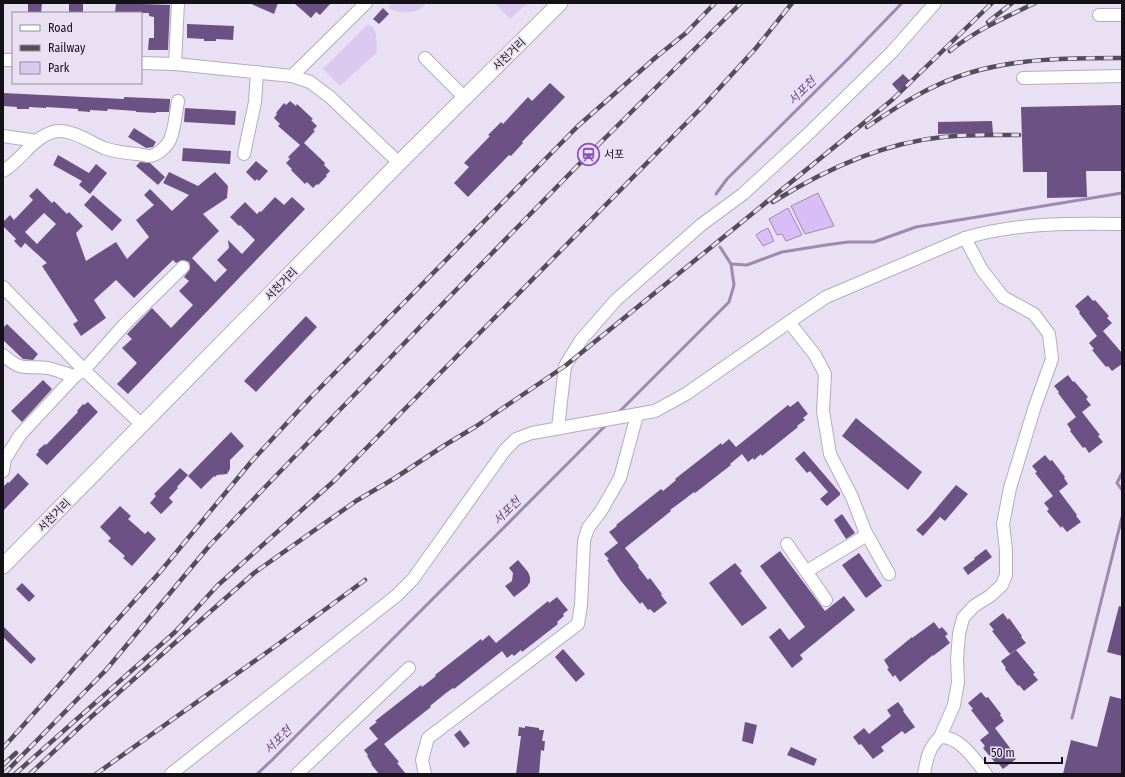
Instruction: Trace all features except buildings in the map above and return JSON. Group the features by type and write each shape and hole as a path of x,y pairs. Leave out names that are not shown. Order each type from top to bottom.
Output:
{"main road":[{"name":"서천거리","path":"3,566 464,97 560,3"}],"street":[{"path":"176,64 178,3"},
{"path":"292,76 366,3"},
{"path":"558,428 565,366 581,340 616,300 701,225 743,194 806,136 892,52 935,3"},
{"path":"1099,15 1122,15"},
{"path":"425,58 464,97"},
{"path":"142,63 176,64 258,72 292,76 310,82 330,97 399,163"},
{"path":"244,154 255,102 258,72"},
{"path":"1023,78 1122,76"},
{"path":"3,171 10,168 37,141 53,132 62,131 88,139 103,147 120,152 150,156 157,154 171,138 178,101"},
{"path":"3,136 37,141"},
{"path":"171,774 396,596 421,569 505,450 516,440 532,433 655,411 686,394 826,297 965,238 986,232 1038,226 1122,224"},
{"path":"924,774 927,756 932,745 940,738 954,705 958,682 957,659 959,634 963,618 974,606 990,596 1002,585 1006,575 1006,550 1003,524 1010,488 1035,406 1052,359 1049,334 1034,314 1003,297 982,270 965,238"},
{"path":"3,472 5,459 20,435 125,324 183,267"},
{"path":"3,287 80,373 142,425"},
{"path":"789,322 815,355 825,374 823,410 830,454 852,497 868,535 890,574"},
{"path":"3,356 23,368 48,368 80,373"},
{"path":"425,774 422,760 428,738 578,624 581,605 584,542 588,528 602,511 620,478 632,416"},
{"path":"807,571 868,535"},
{"path":"787,544 826,600"},
{"path":"297,774 409,668"},
{"path":"940,738 946,737 955,742 973,757 986,774"}],"green space":[{"path":"391,3 427,3 423,7 414,11 398,12 388,8"},
{"path":"495,3 528,3 510,19"},
{"path":"367,25 373,27 376,35 377,52 340,86 323,69"}],"shaded area":[{"path":"818,193 834,226 805,234 791,206"},
{"path":"788,208 802,235 786,241 782,234 777,235 769,219"},
{"path":"768,228 774,241 763,246 756,235"}],"waterway":[{"name":"서포천","path":"716,194 727,179 902,3"},
{"path":"731,264 747,265 782,252 826,245 848,242 874,242 916,227 1122,193"},
{"name":"서포천","path":"617,414 729,302 734,285 731,264 720,247"},
{"name":"서포천","path":"257,774 607,424"},
{"path":"1122,473 1117,483 1122,490"},
{"path":"1072,718 1122,517"}],"railway":[{"path":"3,748 160,572 251,462 310,398 578,126 655,58 686,33 715,3"},
{"path":"4,774 106,670 210,545 271,481 589,154 741,3"},
{"path":"15,774 175,632 217,586 334,481 704,105 756,48 792,3"},
{"path":"30,774 82,725 254,573 356,501 475,427 565,366 892,100 992,3"},
{"path":"988,22 1012,3"},
{"path":"950,51 981,30 1035,3"},
{"path":"867,127 929,89 969,73 1006,64 1045,60 1122,58"},
{"path":"773,202 792,190 833,169 898,145 920,140 952,136 1019,135"},
{"path":"96,774 277,645 365,580"},
{"path":"3,765 16,753"}],"place":[{"name":"서포","path":"589,154"}]}
